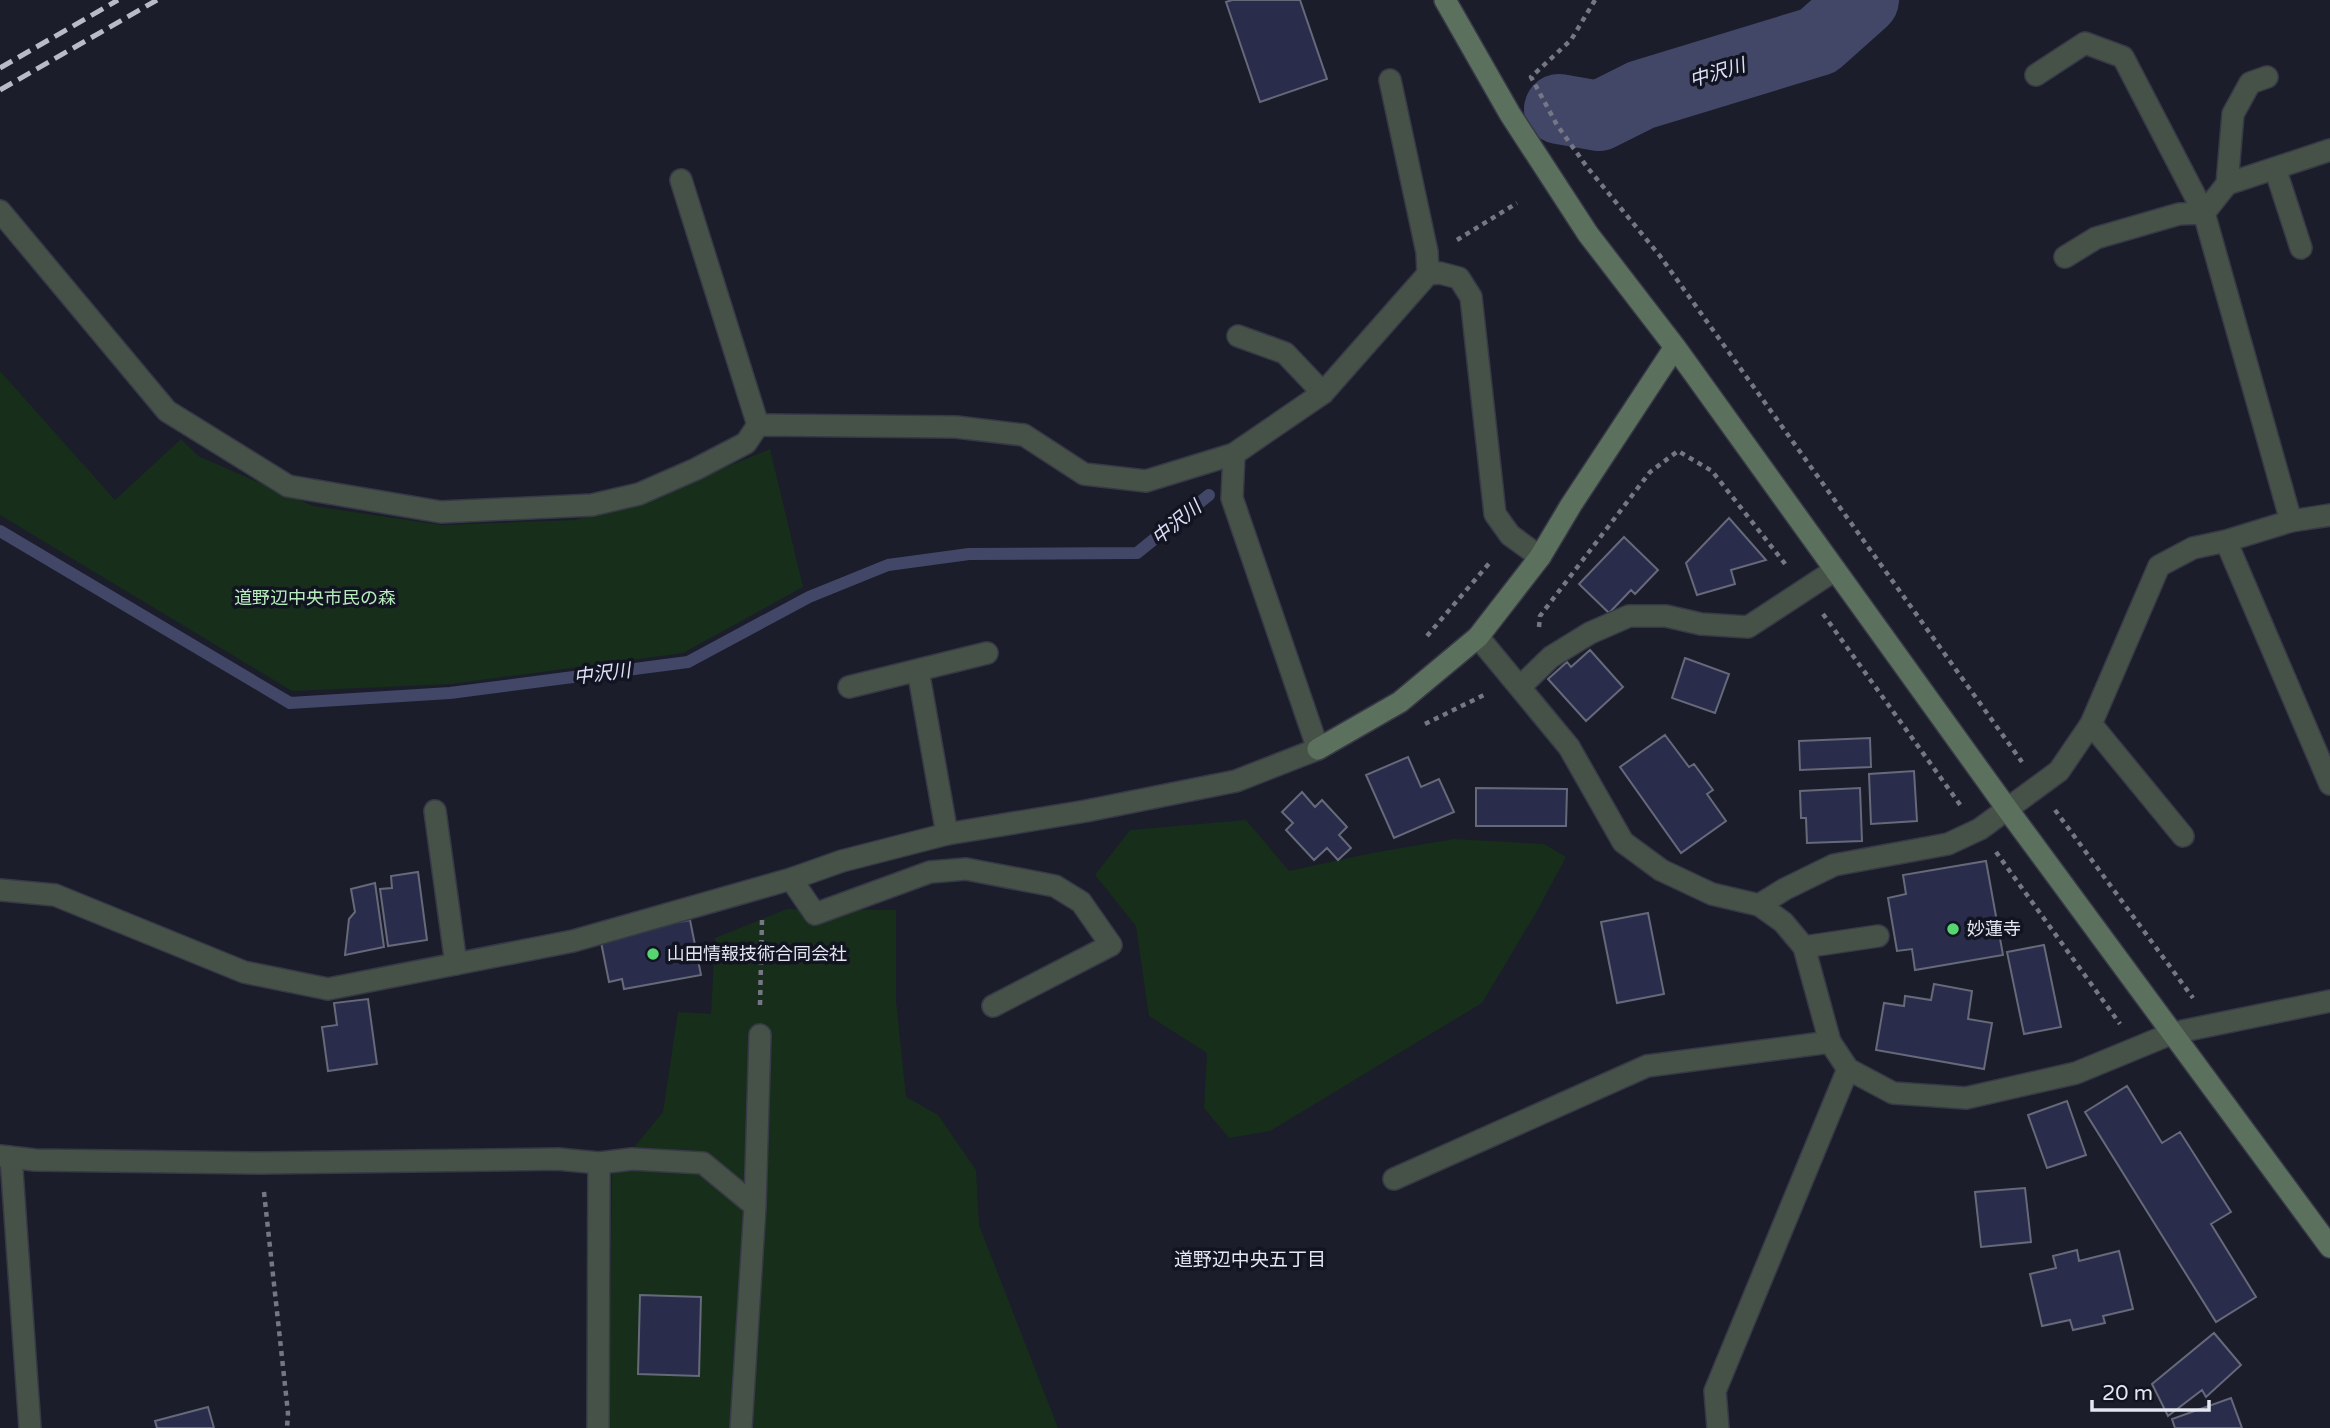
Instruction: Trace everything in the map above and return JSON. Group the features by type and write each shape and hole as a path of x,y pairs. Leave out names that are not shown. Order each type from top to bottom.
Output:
{"street":[{"path":"1444,0 1510,114 1588,234 1675,347 2008,810 2330,1247"},
{"path":"2036,75 2085,43 2123,57 2204,213 2291,521"},
{"path":"2227,184 2233,114 2250,83 2267,77"},
{"path":"1390,80 1427,252 1434,273"},
{"path":"2065,257 2096,238 2179,214 2204,213 2227,184 2330,150"},
{"path":"2274,168 2301,248"},
{"path":"681,180 758,425"},
{"path":"0,211 167,411 288,486 441,512 592,505 639,494 696,469 746,443 758,425"},
{"path":"1434,273 1459,278 1471,297 1495,514 1510,534 1541,557"},
{"path":"758,425 956,427 1024,435 1084,474 1146,481 1234,454 1324,393 1434,273"},
{"path":"1238,336 1285,353 1324,393"},
{"path":"0,890 55,895 244,972 328,989 573,941 791,879 842,861 947,834 1086,811 1236,781 1318,749 1400,702 1478,637 1541,557 1571,505 1675,347"},
{"path":"1234,454 1232,498 1318,749"},
{"path":"1759,905 1834,865 1948,844 1980,829 2008,810 2059,771 2091,724 2159,566 2193,548 2291,521 2330,515"},
{"path":"2226,541 2330,784"},
{"path":"1520,687 1551,657 1590,633 1629,616 1666,616 1701,624 1748,627 1835,570"},
{"path":"1478,637 1569,747 1623,842 1661,870 1712,894 1759,905 1783,922 1804,947 1830,1042 1848,1069 1893,1093 1966,1098 2076,1073 2173,1033 2330,1001"},
{"path":"849,687 987,653"},
{"path":"918,670 947,834"},
{"path":"2091,724 2183,836"},
{"path":"435,811 456,964"},
{"path":"791,879 815,914 930,872 966,869 1055,886 1081,902 1111,945 993,1006"},
{"path":"1804,947 1878,936"},
{"path":"741,1428 755,1206 760,1035"},
{"path":"1394,1180 1647,1066 1830,1042"},
{"path":"1718,1428 1715,1391 1848,1069"},
{"path":"30,1428 5,1157 75,1161 261,1163 558,1159 599,1163 632,1159 703,1163 755,1206"},
{"path":"598,1428 599,1163"}],"path":[{"path":"1595,0 1571,40 1531,77 1557,125 1587,167 1660,256 2026,768"},
{"path":"1434,273 1434,254 1517,203"},
{"path":"1423,640 1494,557"},
{"path":"2050,804 2200,1007"},
{"path":"1994,848 2120,1025"},
{"path":"760,1035 763,887"},
{"path":"261,1163 288,1413 287,1428"}],"green space":[{"name":"道野辺中央市民の森","path":"0,371 115,500 181,439 198,456 313,506 441,525 574,520 639,503 770,449 803,587 683,653 451,684 292,691 0,515"},
{"path":"1246,820 1289,871 1454,839 1544,844 1566,857 1482,1003 1270,1131 1229,1138 1204,1108 1207,1053 1149,1016 1136,926 1095,875 1130,830"},
{"path":"787,909 896,910 896,1001 906,1097 938,1115 976,1170 979,1225 1058,1428 608,1428 612,1174 663,1112 678,1012 711,1014 715,938"}],"building":[{"path":"1300,0 1327,79 1260,102 1226,2"},
{"path":"1729,518 1766,560 1731,570 1735,584 1697,595 1686,563"},
{"path":"1624,537 1658,570 1635,594 1631,590 1609,613 1579,584"},
{"path":"1590,650 1623,687 1586,721 1548,679 1567,662 1571,667"},
{"path":"1685,658 1729,674 1715,713 1672,698"},
{"path":"1665,735 1689,767 1694,764 1713,790 1707,794 1726,821 1681,853 1620,767"},
{"path":"1870,738 1871,767 1800,770 1799,741"},
{"path":"1408,757 1421,787 1439,779 1454,812 1394,838 1366,775"},
{"path":"1914,771 1917,821 1871,824 1869,774"},
{"path":"1476,788 1567,789 1566,826 1476,826"},
{"path":"1860,788 1862,841 1807,843 1806,818 1801,818 1800,791"},
{"path":"1302,792 1315,807 1322,800 1347,827 1339,835 1351,848 1338,860 1327,848 1314,860 1286,830 1293,823 1282,812"},
{"path":"1986,861 2003,955 1915,970 1912,949 1897,951 1888,898 1906,894 1903,875"},
{"path":"418,872 427,940 388,946 380,889 392,888 391,876"},
{"path":"375,883 384,947 345,955 349,919 355,912 351,889"},
{"path":"1648,913 1664,994 1617,1003 1601,922"},
{"path":"690,920 701,975 624,989 622,979 609,982 600,937"},
{"path":"2044,945 2061,1027 2024,1034 2007,952"},
{"path":"1934,984 1972,991 1968,1019 1992,1023 1984,1069 1876,1050 1884,1003 1904,1006 1905,996 1931,1000"},
{"path":"368,999 377,1064 328,1071 322,1027 337,1025 334,1003"},
{"path":"2127,1086 2162,1143 2180,1132 2231,1212 2211,1224 2256,1297 2216,1322 2085,1112"},
{"path":"2067,1101 2086,1155 2047,1168 2028,1115"},
{"path":"2025,1188 2031,1242 1981,1247 1975,1192"},
{"path":"2077,1250 2079,1261 2119,1251 2133,1309 2103,1316 2105,1323 2073,1330 2070,1320 2042,1326 2030,1274 2056,1268 2053,1256"},
{"path":"640,1295 701,1297 699,1376 638,1374"},
{"path":"2214,1333 2241,1365 2206,1397 2202,1390 2168,1416 2152,1384"},
{"path":"2231,1398 2242,1428 2175,1428 2172,1419"},
{"path":"208,1407 214,1428 157,1428 155,1421"}],"waterway":[{"name":"中沢川","path":"1559,109 1599,116 1641,95 1818,41 1864,0"},
{"name":"中沢川","path":"0,531 290,703 450,693 688,662 809,597 888,565 969,554 1137,553 1209,495"}],"railway":[{"path":"0,68 118,0"},
{"path":"0,90 157,0"}],"place":[{"name":"妙蓮寺","path":"1953,929"},
{"name":"山田情報技術合同会社","path":"653,954"}],"district":[{"name":"道野辺中央五丁目","path":"1250,1259"}]}
